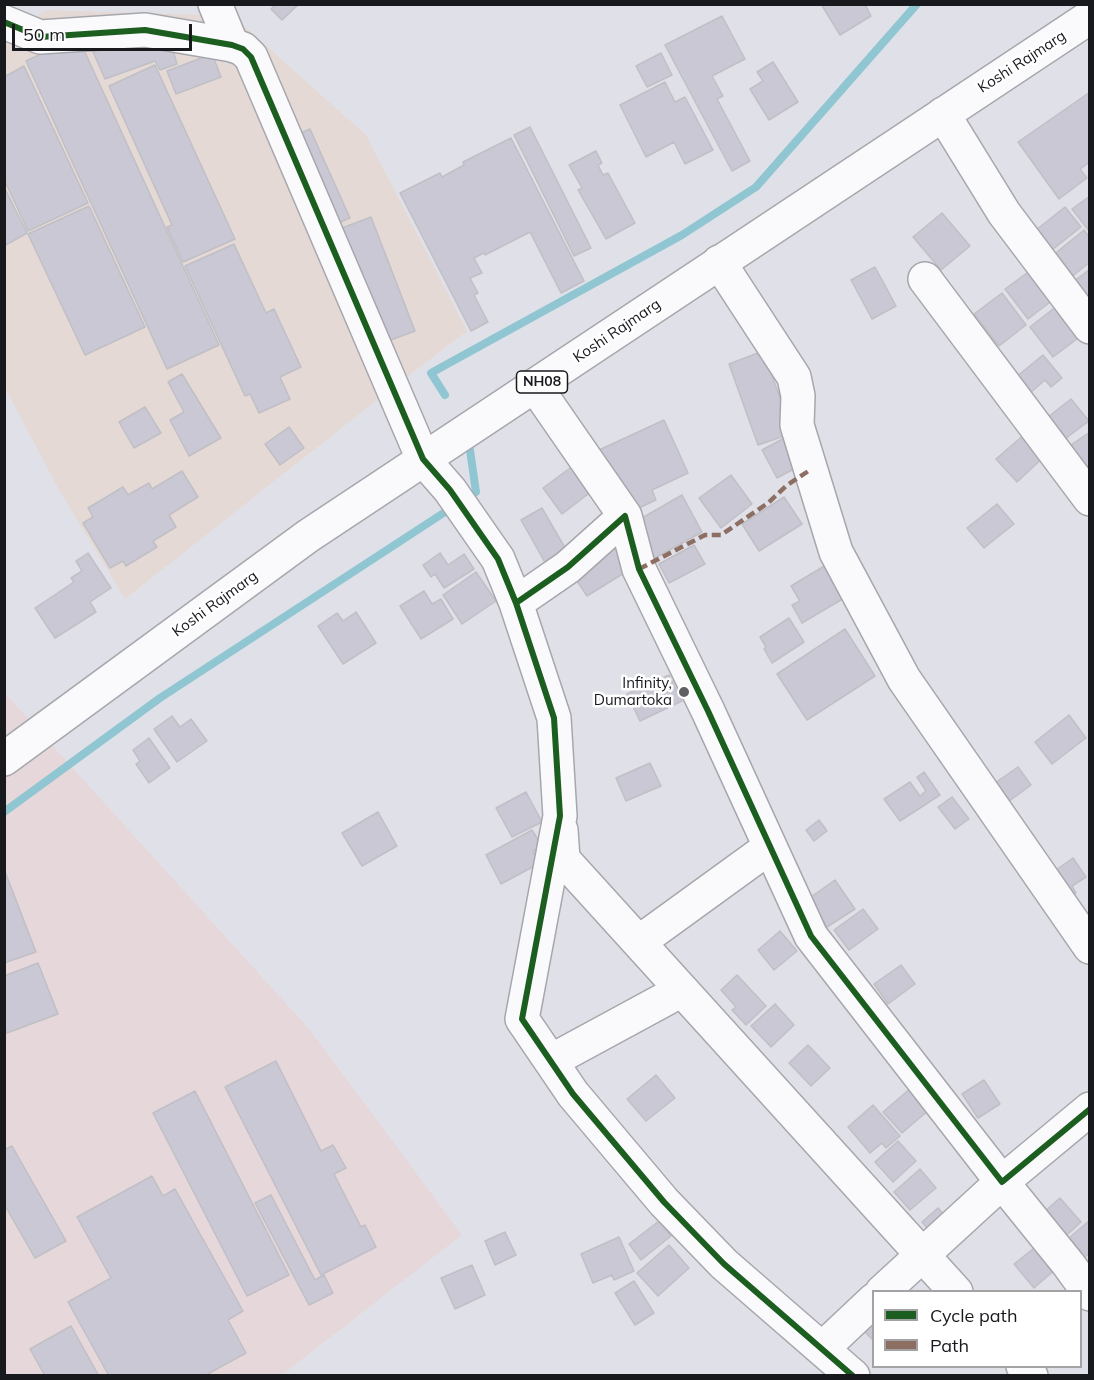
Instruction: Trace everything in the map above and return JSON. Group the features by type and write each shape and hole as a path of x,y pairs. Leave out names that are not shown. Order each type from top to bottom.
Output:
{"street":[{"path":"215,4 232,45"},
{"name":"Koshi Rajmarg","path":"4,759 308,536 1089,17"},
{"path":"4,21 40,37 145,30 232,45 243,49 250,57 423,459 450,490 498,559 516,603 554,718 563,859 954,1290"},
{"path":"943,114 1004,213 1089,327"},
{"path":"719,262 794,377 798,396 797,425 836,552 904,679 1089,947"},
{"path":"925,279 1089,500"},
{"path":"535,386 625,516 639,569 708,711 811,936 1069,1265 1089,1294"},
{"path":"516,603 568,567 625,516"},
{"path":"560,816 522,1019 573,1094 664,1202 724,1264 853,1376"},
{"path":"639,942 770,847"},
{"path":"551,1061 682,990"},
{"path":"884,1290 1002,1182 1089,1109"},
{"path":"822,1349 872,1301"}],"shaded area":[{"path":"45,10 233,16 366,135 467,331 125,599 59,490 5,388 4,44"},
{"path":"4,692 311,1031 462,1235 282,1375 5,1375"}],"building":[{"path":"276,4 298,5 282,20 271,9"},
{"path":"821,4 865,4 871,16 840,35"},
{"path":"722,16 745,59 712,76 723,96 717,99 750,161 732,171 665,45"},
{"path":"78,37 219,345 167,369 26,61"},
{"path":"87,38 171,44 177,64 160,70 155,61 105,79"},
{"path":"661,53 672,75 647,87 636,66"},
{"path":"212,54 221,77 176,94 167,71"},
{"path":"773,62 798,102 769,120 750,89 763,81 757,72"},
{"path":"155,65 235,239 183,262 167,227 172,225 109,86"},
{"path":"24,66 88,203 28,231 4,179 4,77"},
{"path":"665,82 675,102 685,97 713,150 685,164 674,142 646,157 620,105"},
{"path":"1090,92 1090,162 1080,169 1087,178 1059,199 1018,142"},
{"path":"530,127 591,248 574,256 514,135"},
{"path":"310,129 350,218 331,226 291,137"},
{"path":"511,138 584,281 561,293 530,232 485,255 484,253 474,258 482,273 470,278 478,293 474,295 488,322 471,331 400,193 440,173 442,177 464,165 463,162"},
{"path":"596,151 602,163 598,165 603,175 608,173 635,223 606,239 578,190 582,188 569,165"},
{"path":"4,187 27,233 4,246"},
{"path":"1090,196 1090,232 1072,209"},
{"path":"89,206 145,327 85,355 28,234"},
{"path":"1065,207 1081,227 1052,250 1036,230"},
{"path":"942,213 970,246 941,270 913,237"},
{"path":"371,217 415,331 380,344 337,230"},
{"path":"1084,230 1090,238 1090,262 1070,278 1052,256"},
{"path":"234,244 266,313 274,309 301,367 280,377 290,399 259,413 250,394 245,396 185,266"},
{"path":"875,267 896,306 872,319 851,280"},
{"path":"1035,267 1058,296 1028,319 1005,289"},
{"path":"1090,269 1090,314 1068,286"},
{"path":"1002,293 1026,325 999,346 974,314"},
{"path":"1062,302 1085,333 1053,357 1030,327"},
{"path":"763,351 793,433 758,445 729,364"},
{"path":"1043,355 1062,378 1051,387 1045,380 1030,393 1016,377"},
{"path":"182,374 221,438 189,456 170,420 184,412 168,382"},
{"path":"1071,399 1089,421 1065,439 1048,417"},
{"path":"145,407 161,433 134,448 119,422"},
{"path":"664,420 688,473 652,490 656,500 628,513 599,450"},
{"path":"289,427 304,448 280,465 265,444"},
{"path":"1090,432 1090,471 1068,447"},
{"path":"1026,433 1046,455 1017,482 996,459"},
{"path":"788,436 803,464 777,478 762,450"},
{"path":"581,460 600,485 562,514 543,488"},
{"path":"182,471 198,497 169,515 176,527 153,541 157,547 126,566 123,561 110,568 83,523 93,517 88,508 123,487 128,495 149,483 152,489"},
{"path":"731,475 752,504 721,528 699,498"},
{"path":"682,495 702,532 655,558 635,522"},
{"path":"784,497 802,524 759,551 742,524"},
{"path":"997,504 1014,524 984,548 967,528"},
{"path":"542,508 568,553 547,566 521,520"},
{"path":"694,545 705,564 669,583 659,564"},
{"path":"615,548 629,570 587,596 573,575"},
{"path":"88,553 111,588 90,602 96,612 55,638 35,608 74,582 71,578 82,571 76,561"},
{"path":"440,553 448,565 464,554 474,569 444,588 435,574 431,577 423,565"},
{"path":"831,562 851,594 802,623 792,605 800,601 791,586"},
{"path":"476,572 496,601 462,624 443,595"},
{"path":"424,591 432,604 441,599 453,619 421,639 400,606"},
{"path":"356,612 376,643 343,664 318,626 337,613 343,621"},
{"path":"789,618 804,642 772,663 760,637"},
{"path":"845,629 875,676 807,720 777,674"},
{"path":"669,675 682,701 640,721 627,694"},
{"path":"1069,715 1086,738 1052,764 1035,742"},
{"path":"172,716 180,727 191,719 207,741 177,762 154,729"},
{"path":"149,738 170,768 149,783 136,764 140,761 133,750"},
{"path":"650,763 661,786 626,801 616,778"},
{"path":"1018,767 1031,785 1008,802 995,783"},
{"path":"924,772 940,795 900,821 884,799 910,782 920,796 926,791 917,777"},
{"path":"526,792 542,822 512,837 496,808"},
{"path":"952,797 969,819 955,829 938,807"},
{"path":"378,812 397,846 362,866 342,833"},
{"path":"819,820 827,831 814,841 806,830"},
{"path":"532,830 542,846 533,851 540,863 501,884 486,855"},
{"path":"1073,858 1086,877 1072,886 1076,893 1068,899 1050,874"},
{"path":"4,869 36,952 4,963"},
{"path":"835,880 855,909 827,927 808,899"},
{"path":"863,909 878,929 849,950 834,930"},
{"path":"780,931 797,951 774,970 758,950"},
{"path":"38,963 58,1014 7,1033 4,1027 4,976"},
{"path":"901,965 915,984 888,1004 874,984"},
{"path":"737,975 766,1006 746,1025 732,1010 736,1007 721,990"},
{"path":"775,1004 794,1025 771,1047 751,1026"},
{"path":"808,1045 830,1068 811,1086 789,1063"},
{"path":"276,1061 321,1151 333,1145 346,1168 334,1174 361,1227 365,1225 376,1247 321,1275 225,1087"},
{"path":"656,1075 675,1098 646,1121 627,1099"},
{"path":"984,1080 1000,1104 978,1118 962,1094"},
{"path":"911,1088 930,1109 902,1133 883,1112"},
{"path":"195,1091 289,1275 247,1296 153,1113"},
{"path":"873,1105 900,1136 886,1148 882,1143 870,1153 848,1127"},
{"path":"898,1141 916,1161 893,1182 875,1162"},
{"path":"12,1146 66,1241 35,1258 4,1204 4,1150"},
{"path":"920,1169 936,1188 910,1210 894,1192"},
{"path":"152,1176 163,1196 175,1189 243,1311 228,1320 246,1353 204,1376 109,1376 68,1302 111,1278 77,1217"},
{"path":"271,1195 315,1280 324,1275 333,1293 309,1305 255,1203"},
{"path":"1060,1198 1081,1222 1058,1243 1036,1219"},
{"path":"938,1208 949,1220 932,1234 922,1222"},
{"path":"1090,1220 1090,1253 1085,1257 1069,1238"},
{"path":"659,1221 671,1236 641,1260 629,1244"},
{"path":"505,1232 516,1255 495,1265 485,1241"},
{"path":"619,1237 634,1271 614,1280 612,1275 593,1283 581,1254"},
{"path":"669,1245 689,1268 658,1296 637,1273"},
{"path":"1038,1245 1057,1268 1034,1288 1014,1264"},
{"path":"472,1265 485,1295 455,1309 441,1278"},
{"path":"634,1281 654,1313 635,1325 615,1293"},
{"path":"872,1320 872,1339 862,1329"},
{"path":"71,1326 99,1376 45,1376 30,1349"}],"waterway":[{"path":"445,395 431,373 682,235 756,187 917,4"},
{"path":"467,498 476,492 469,443"},
{"path":"4,812 160,698 445,512"}],"marked path":[{"path":"639,569 705,535 721,535 768,503 786,486 810,470"}],"cycle path":[{"path":"4,22 40,37 145,30 232,45 243,49 251,57 423,459 450,490 498,559 516,603 554,718 560,816 522,1019 573,1094 664,1202 724,1264 853,1376"},
{"path":"516,603 568,567 625,516 639,569 708,711 811,936 1002,1182 1090,1109"}],"place":[{"name":"Infinity, Dumartoka","path":"684,692"}]}
